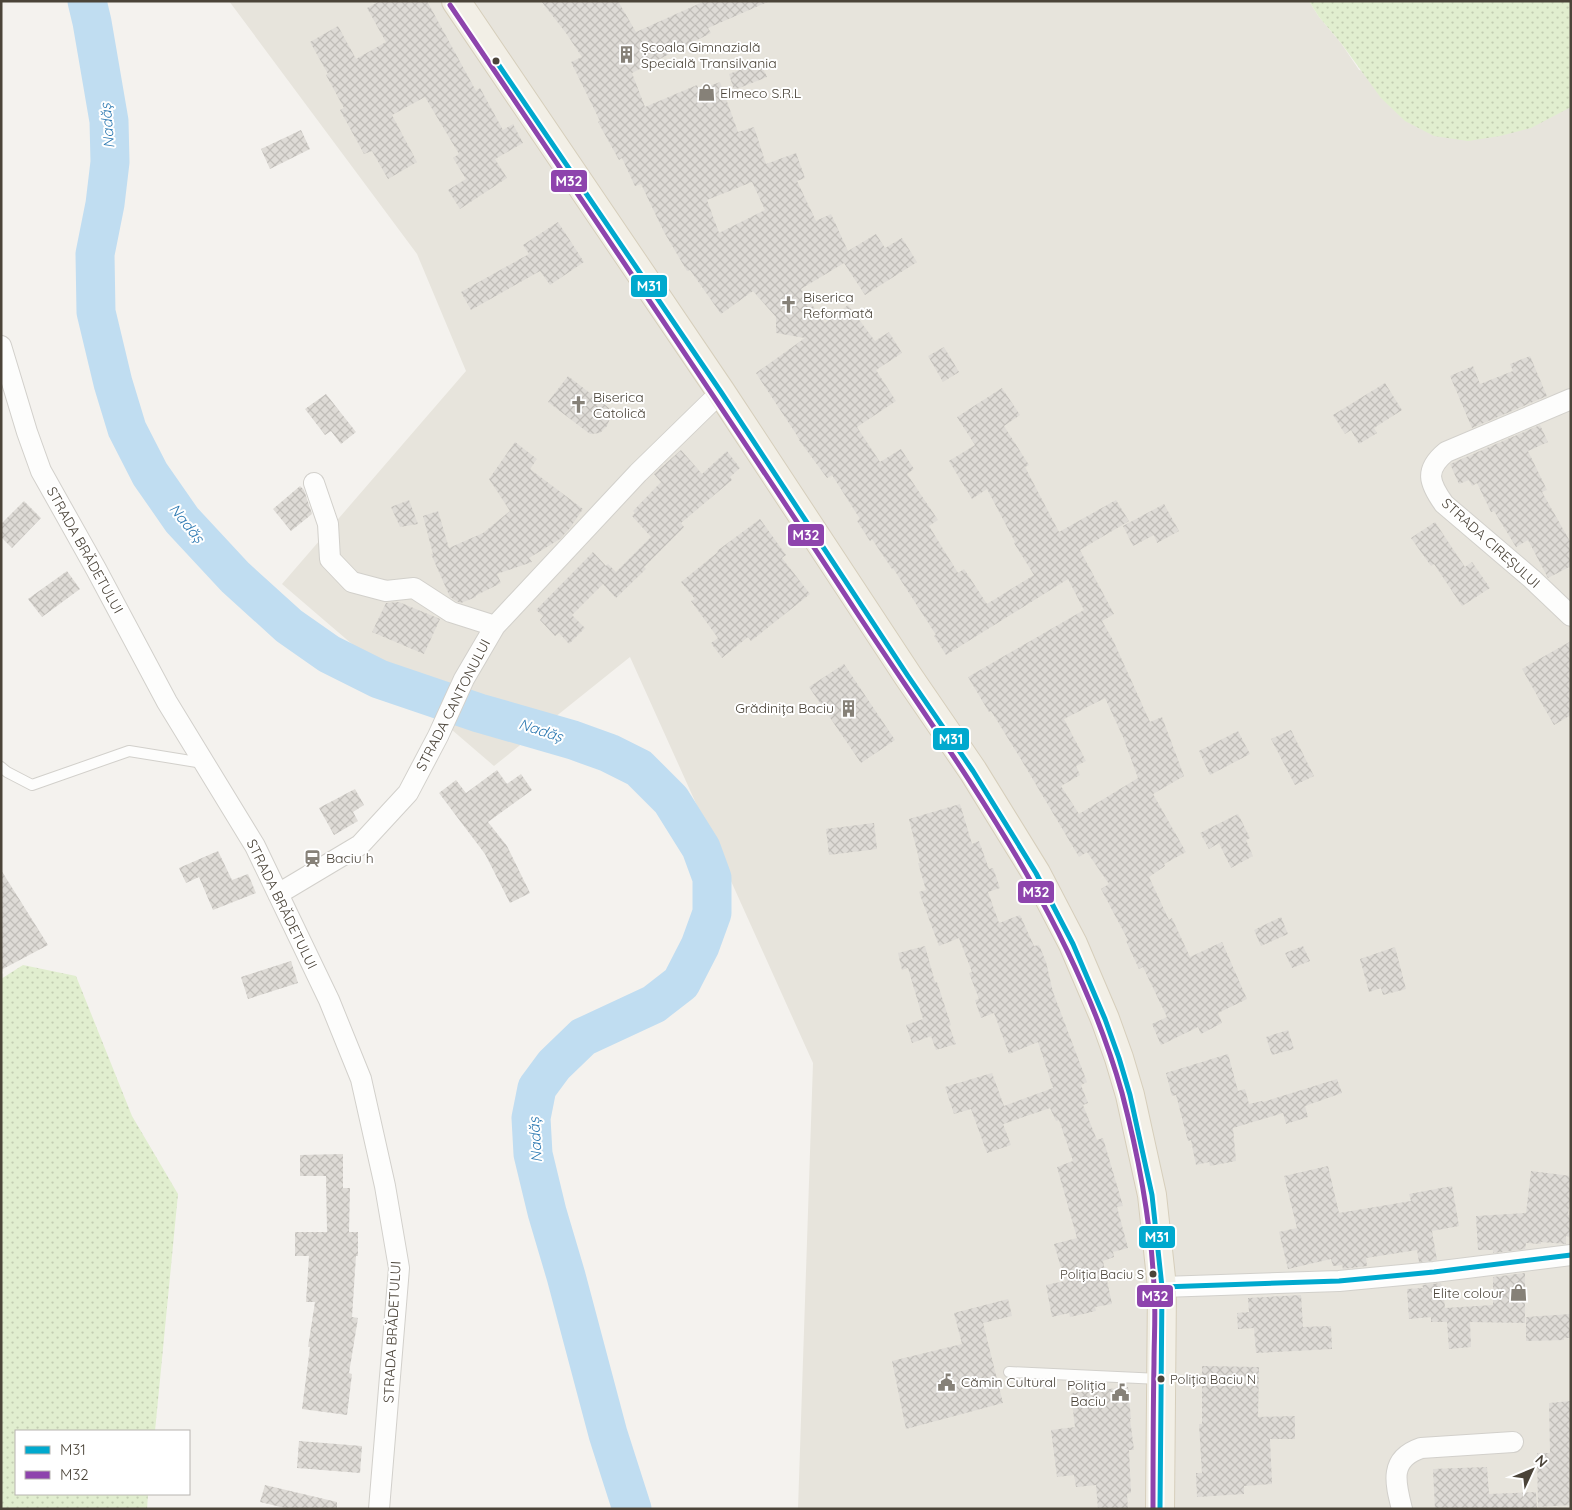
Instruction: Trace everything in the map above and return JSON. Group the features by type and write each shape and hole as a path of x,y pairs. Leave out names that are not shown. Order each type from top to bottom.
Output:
{"main road":[{"path":"456,1 722,392 995,806 1036,873 1073,944 1105,1019 1130,1095 1152,1195 1162,1287 1160,1509"}],"street":[{"name":"STRADA BRĂDETULUI","path":"1,346 41,471 167,702 256,846 329,1000 361,1078 385,1186 398,1268 379,1509"},
{"name":"STRADA CANTONULUI","path":"278,894 360,845 408,793 438,736 464,680 495,626 638,473 722,392"},
{"name":"STRADA CIREȘULUI","path":"1571,399 1446,452 1432,466 1430,478 1436,493 1444,504 1532,579 1571,616"},
{"path":"314,484 328,524 330,559 352,582 386,592 414,588 451,612 495,626"},
{"path":"1162,1287 1339,1281 1434,1272 1571,1255"},
{"path":"1402,1509 1395,1477 1401,1462 1413,1451 1421,1448 1514,1442"}],"lane":[{"path":"1,767 6,772 32,785 129,751 203,763"},
{"path":"1009,1372 1162,1379"}],"shaded area":[{"path":"229,1 1309,1 1359,70 1558,112 1571,107 1571,1509 798,1509 813,1063 630,657 494,766 282,584 466,371 417,254"}],"green space":[{"path":"1309,1 1571,1 1571,107 1531,128 1500,136 1468,141 1434,136 1405,121 1381,98 1341,43 1319,17"},
{"path":"23,965 76,976 132,1116 178,1194 155,1430 15,1430 15,1495 148,1495 147,1509 1,1509 1,979"}],"building":[{"path":"380,1 427,1 476,91 480,88 503,130 513,124 523,143 495,159 507,178 460,209 448,190 466,179 453,158 459,154 425,97 392,115 417,162 388,179 372,151 364,154 340,110 344,108 310,42 338,26 356,59 386,42 367,8"},
{"path":"541,1 618,1 636,32 705,1 770,1 708,28 711,33 632,73 645,107 697,85 699,90 720,82 738,132 754,127 766,164 796,153 805,178 797,181 816,221 831,214 848,251 876,234 885,248 902,238 917,262 865,295 844,263 801,289 825,323 848,305 875,341 889,332 902,353 876,370 896,401 857,427 880,462 901,449 914,469 907,474 938,520 929,526 958,573 964,569 987,604 1034,575 1014,543 987,489 972,499 949,461 975,445 957,417 1002,388 1020,415 1004,426 1029,465 1025,467 1059,532 1116,500 1129,521 1080,550 1114,614 1102,621 1113,640 1150,722 1162,717 1184,776 1153,794 1186,852 1164,864 1165,866 1149,877 1169,920 1172,918 1190,957 1222,942 1247,999 1218,1013 1222,1023 1201,1034 1198,1027 1161,1045 1152,1024 1167,1017 1143,967 1139,969 1126,941 1128,940 1101,889 1109,884 1087,852 1079,857 1022,761 968,677 1084,610 1068,579 946,655 934,636 936,635 893,568 872,539 870,541 857,521 860,519 832,475 827,478 799,440 756,373 805,338 776,333 776,317 753,291 721,314 690,270 687,271 664,232 641,184 635,186 622,158 619,160 598,122 600,121 571,62 582,57","holes":["752,182 765,210 719,233 707,200","1105,698 1123,737 1138,778 1079,814 1061,786 1080,775 1076,766 1086,761 1064,719"]},
{"path":"760,62 767,77 734,90 729,74"},
{"path":"301,130 310,149 270,169 261,149"},
{"path":"558,222 584,262 550,285 540,271 471,310 461,292 529,254 523,245"},
{"path":"944,347 959,372 943,382 928,356"},
{"path":"1530,356 1547,396 1472,428 1450,376 1473,366 1480,384 1513,371 1510,364"},
{"name":"Biserica Catolică","path":"568,376 609,408 611,416 607,426 600,433 590,434 548,402"},
{"path":"1385,383 1402,410 1374,428 1377,433 1359,444 1351,430 1345,434 1333,415"},
{"path":"326,394 356,432 341,444 331,431 325,435 305,409"},
{"path":"1540,425 1548,442 1528,451 1547,490 1542,492 1571,543 1571,566 1548,578 1528,540 1516,547 1494,511 1491,512 1477,483 1472,486 1469,480 1459,484 1450,464"},
{"path":"515,442 537,459 530,469 583,509 560,539 529,558 532,562 497,574 501,583 461,603 450,597 431,554 433,554 423,516 438,511 449,548 483,533 510,511 489,479"},
{"path":"681,450 702,474 727,451 740,468 730,477 732,480 681,523 684,527 644,567 646,569 616,598 603,584 572,615 585,628 569,644 559,633 555,636 540,620 543,616 536,610 593,552 606,566 608,564 616,572 651,537 632,516 635,513 633,511 661,482 654,474"},
{"path":"300,486 304,490 312,514 291,531 273,509"},
{"path":"409,500 418,524 400,527 391,507"},
{"path":"24,501 41,518 12,548 1,537 1,524"},
{"path":"1164,504 1179,531 1157,543 1154,535 1133,546 1123,526"},
{"path":"760,519 786,555 782,558 810,594 751,641 748,637 722,658 711,643 718,638 691,601 695,599 681,582 717,551"},
{"path":"1435,522 1465,567 1472,562 1490,588 1462,606 1434,564 1431,566 1411,538"},
{"path":"67,571 80,589 42,617 28,599"},
{"path":"399,602 440,619 424,654 372,632 386,603"},
{"path":"1571,641 1571,715 1554,725 1522,669"},
{"name":"Grădinița Baciu","path":"844,664 895,740 861,763 809,687"},
{"path":"1291,730 1314,776 1295,785 1271,739"},
{"path":"1238,731 1250,754 1210,775 1199,751"},
{"path":"497,770 507,784 521,774 532,790 488,822 507,846 530,893 510,903 485,854 439,793 456,780 466,793"},
{"path":"355,789 364,805 353,812 358,821 334,835 319,808"},
{"path":"960,804 972,844 979,841 989,869 993,868 1000,888 988,892 999,923 1020,915 1034,946 1039,945 1046,962 1053,992 1087,1082 1081,1085 1088,1103 1083,1105 1097,1140 1103,1138 1123,1206 1117,1207 1128,1248 1113,1252 1114,1257 1103,1261 1112,1304 1095,1307 1096,1311 1070,1317 1069,1313 1052,1317 1046,1285 1065,1281 1054,1244 1077,1238 1057,1167 1073,1161 1059,1120 1056,1121 1050,1108 1003,1124 1011,1145 987,1153 971,1109 954,1114 945,1087 992,1073 1004,1106 1053,1088 1038,1042 1009,1054 994,1013 981,1018 975,1000 979,999 969,973 972,972 959,938 939,946 919,892 926,890 909,819"},
{"path":"1238,814 1250,838 1246,840 1253,856 1231,868 1219,843 1209,849 1200,833"},
{"path":"874,823 877,849 829,855 826,829"},
{"path":"218,851 232,880 248,874 256,893 213,910 199,877 186,883 179,868"},
{"path":"1,870 48,945 1,970"},
{"path":"1281,917 1288,934 1261,946 1254,930"},
{"path":"925,946 956,1044 936,1050 931,1036 912,1043 906,1025 923,1019 908,968 902,970 898,953"},
{"path":"1303,946 1310,961 1292,968 1285,953"},
{"path":"1395,947 1406,989 1383,995 1381,988 1369,992 1360,959"},
{"path":"291,961 298,983 248,999 241,977"},
{"path":"1288,1030 1294,1049 1272,1055 1266,1037"},
{"path":"1228,1054 1238,1091 1245,1089 1249,1104 1263,1102 1337,1079 1342,1093 1305,1106 1308,1117 1286,1124 1283,1113 1233,1128 1236,1161 1210,1166 1209,1162 1196,1165 1191,1140 1188,1141 1176,1095 1172,1096 1166,1073"},
{"path":"343,1154 343,1188 350,1188 349,1232 358,1232 358,1256 356,1256 352,1317 358,1318 349,1373 352,1374 347,1415 302,1409 310,1347 308,1347 315,1302 306,1302 309,1256 295,1256 295,1232 327,1232 326,1176 300,1176 300,1155"},
{"path":"1328,1166 1339,1213 1411,1201 1409,1194 1452,1186 1459,1226 1432,1231 1437,1260 1419,1262 1417,1250 1366,1258 1367,1266 1343,1269 1342,1265 1333,1266 1331,1259 1288,1269 1279,1232 1297,1228 1284,1176"},
{"path":"1531,1171 1571,1176 1568,1215 1571,1215 1571,1237 1566,1236 1566,1244 1526,1243 1525,1249 1493,1253 1493,1250 1478,1250 1476,1216 1526,1213"},
{"path":"1525,1273 1525,1323 1470,1322 1471,1347 1449,1349 1447,1322 1431,1322 1431,1317 1409,1319 1407,1289 1423,1288 1422,1285 1441,1283 1443,1286 1445,1308 1493,1305 1493,1277"},
{"path":"1301,1295 1303,1327 1331,1326 1332,1349 1256,1353 1254,1328 1238,1329 1237,1313 1249,1312 1248,1298"},
{"name":"Cămin Cultural","path":"1008,1299 1012,1316 983,1323 1003,1403 906,1429 892,1361 962,1344 954,1313"},
{"path":"1571,1314 1571,1338 1564,1338 1564,1340 1526,1341 1526,1317"},
{"path":"1202,1366 1259,1367 1258,1417 1295,1416 1295,1439 1270,1439 1272,1484 1244,1486 1244,1494 1197,1497 1196,1473 1202,1473 1199,1424 1202,1424"},
{"path":"1128,1387 1134,1450 1129,1450 1131,1493 1127,1494 1128,1509 1098,1509 1096,1485 1076,1487 1074,1475 1057,1477 1051,1430 1075,1427 1071,1393"},
{"path":"1571,1401 1571,1505 1538,1507 1537,1453 1550,1453 1549,1403"},
{"path":"299,1441 362,1446 360,1473 297,1468"},
{"path":"1487,1467 1489,1494 1536,1492 1537,1509 1435,1509 1433,1469"},
{"path":"265,1485 337,1502 337,1509 289,1509 260,1502"}],"waterway":[{"name":"Nadăș","path":"87,1 109,121 110,162 105,204 95,254 96,312 113,383 127,429 150,474 182,520 235,577 289,626 329,654 379,679 479,713 573,740 609,753 639,768 671,800 701,848 712,878 712,913 700,946 681,983 654,1004 583,1037 554,1065 537,1088 531,1118 533,1154 547,1212 608,1434 632,1509"}],"transit line":[{"name":"M32","path":"450,5 707,386 973,786 1043,904 1074,965 1100,1028 1122,1093 1147,1214 1155,1305 1153,1509"},
{"name":"M31","path":"496,61 721,392 908,676 973,771 1036,873 1073,944 1105,1019 1119,1058 1130,1095 1152,1195 1162,1287 1160,1509"},
{"name":"M31","path":"1162,1287 1339,1281 1434,1272 1571,1255"}],"place":[{"name":"Școala Gimnazială Specială Transilvania","path":"627,55"},
{"name":"Elmeco S.R.L","path":"706,93"},
{"name":"Biserica Reformată","path":"789,305"},
{"name":"Biserica Catolică","path":"579,405"},
{"name":"Grădinița Baciu","path":"848,708"},
{"name":"Baciu h","path":"312,858"},
{"name":"Poliția Baciu S","path":"1153,1274"},
{"name":"Elite colour","path":"1518,1293"},
{"name":"Poliția Baciu N","path":"1161,1379"},
{"name":"Cămin Cultural","path":"947,1382"},
{"name":"Poliția Baciu","path":"1120,1393"}]}
